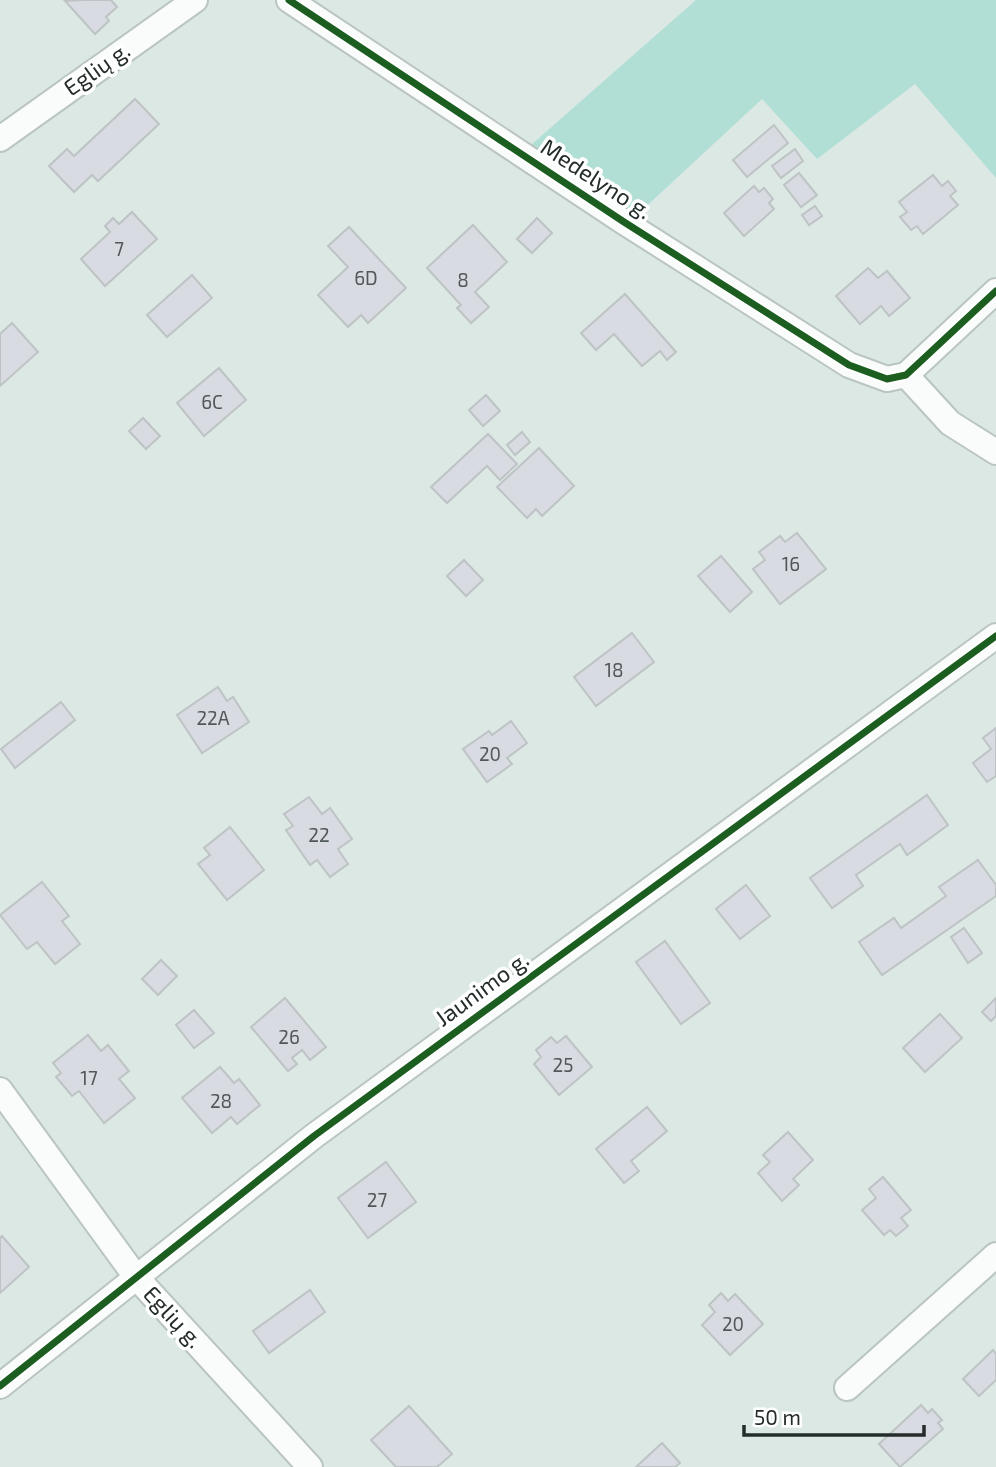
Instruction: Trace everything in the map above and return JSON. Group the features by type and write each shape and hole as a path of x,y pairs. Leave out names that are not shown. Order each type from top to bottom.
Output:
{"street":[{"name":"Eglių g.","path":"0,139 195,0"},
{"name":"Medelyno g.","path":"289,0 816,345 849,365 896,377"},
{"path":"996,291 896,377 950,423 996,452"},
{"name":"Jaunimo g.","path":"0,1386 314,1136 996,636"},
{"name":"Eglių g.","path":"0,1090 136,1278 310,1467"},
{"path":"847,1388 996,1255"}],"green space":[{"path":"696,0 996,0 996,178 915,84 817,159 762,99 638,214 531,145"}],"building":[{"path":"111,0 117,7 106,17 109,21 95,34 65,1"},
{"path":"135,99 159,124 98,181 92,175 74,192 49,166 67,149 74,156"},
{"path":"774,125 788,143 747,177 733,160"},
{"path":"795,149 803,161 781,178 772,166"},
{"path":"799,173 817,195 801,207 784,185"},
{"path":"933,175 942,186 948,181 956,191 950,196 958,205 923,234 917,226 911,230 900,217 907,212 899,202"},
{"path":"754,186 759,192 764,188 773,199 769,203 774,209 744,236 724,213"},
{"path":"815,206 822,216 809,225 802,215"},
{"path":"132,212 157,239 105,286 81,259 110,232 105,226 113,218 119,224"},
{"path":"537,218 552,233 532,253 517,239"},
{"path":"473,225 507,262 475,292 489,307 471,323 457,308 461,305 427,268"},
{"path":"349,227 406,288 368,323 361,315 348,327 318,295 348,267 328,246"},
{"path":"868,268 878,278 887,271 910,298 889,316 881,306 860,324 836,296"},
{"path":"192,275 212,298 167,337 147,315"},
{"path":"625,294 676,352 667,360 660,351 642,366 614,334 596,350 581,333"},
{"path":"12,323 38,352 0,386 0,334"},
{"path":"219,368 246,400 204,436 177,403"},
{"path":"486,395 500,411 483,426 469,410"},
{"path":"143,418 160,436 146,449 129,431"},
{"path":"522,432 530,442 515,455 507,445"},
{"path":"488,434 517,464 500,480 487,466 447,503 431,487"},
{"path":"539,448 574,486 542,516 536,509 527,518 497,487"},
{"path":"797,533 826,569 780,604 753,569 765,560 759,552 780,536 785,542"},
{"path":"721,556 752,592 730,612 698,576"},
{"path":"464,560 483,580 466,596 447,576"},
{"path":"632,633 654,662 596,706 574,677"},
{"path":"218,687 227,701 233,697 249,722 202,753 177,715"},
{"path":"61,702 75,720 15,768 1,749"},
{"path":"511,721 527,743 507,758 512,764 487,782 463,749 489,731 492,735"},
{"path":"996,728 996,776 987,782 973,763 991,749 983,738"},
{"path":"927,795 948,825 907,855 900,844 856,875 863,886 832,908 810,878"},
{"path":"309,797 322,814 330,808 352,839 338,849 348,864 330,877 317,860 310,865 286,830 293,826 284,814"},
{"path":"230,827 264,870 227,900 198,864 210,855 204,848"},
{"path":"978,860 996,885 996,896 882,975 859,942 894,918 901,928 946,896 939,887"},
{"path":"42,882 69,916 62,921 80,944 55,964 37,942 27,949 0,915"},
{"path":"746,885 770,916 740,939 716,909"},
{"path":"964,928 982,953 968,963 951,937"},
{"path":"665,941 710,1003 681,1024 636,962"},
{"path":"161,960 177,976 158,995 142,979"},
{"path":"285,998 326,1047 310,1060 302,1050 292,1058 297,1064 288,1071 251,1027"},
{"path":"996,998 996,1016 991,1021 982,1012"},
{"path":"194,1010 214,1033 194,1048 176,1025"},
{"path":"940,1014 962,1038 925,1072 903,1048"},
{"path":"88,1035 101,1051 108,1045 129,1071 119,1079 135,1098 104,1123 79,1091 72,1096 56,1077 61,1073 53,1063"},
{"path":"566,1036 592,1067 559,1095 534,1064 541,1057 536,1050 551,1037 557,1043"},
{"path":"220,1067 234,1083 239,1079 260,1105 237,1124 231,1117 212,1133 182,1098"},
{"path":"647,1107 667,1131 631,1161 639,1171 624,1183 596,1149"},
{"path":"788,1132 813,1160 793,1179 799,1185 782,1201 758,1173 770,1162 763,1155"},
{"path":"386,1162 416,1202 368,1238 338,1198"},
{"path":"883,1177 911,1210 901,1218 908,1226 896,1236 890,1230 884,1235 862,1210 876,1198 869,1189"},
{"path":"2,1236 29,1267 0,1293 0,1238"},
{"path":"310,1290 325,1312 269,1353 253,1331"},
{"path":"721,1293 728,1301 735,1294 763,1324 730,1355 702,1325 715,1312 709,1305"},
{"path":"993,1350 996,1354 996,1380 979,1396 963,1379"},
{"path":"921,1405 928,1413 932,1409 942,1420 938,1423 943,1429 900,1467 879,1444"},
{"path":"409,1406 452,1454 437,1467 396,1467 371,1440"},
{"path":"662,1443 680,1463 675,1467 636,1467"}],"cycle path":[{"path":"289,0 624,222 849,365 887,379 906,375 996,291"},
{"path":"0,1386 314,1136 996,636"}]}
